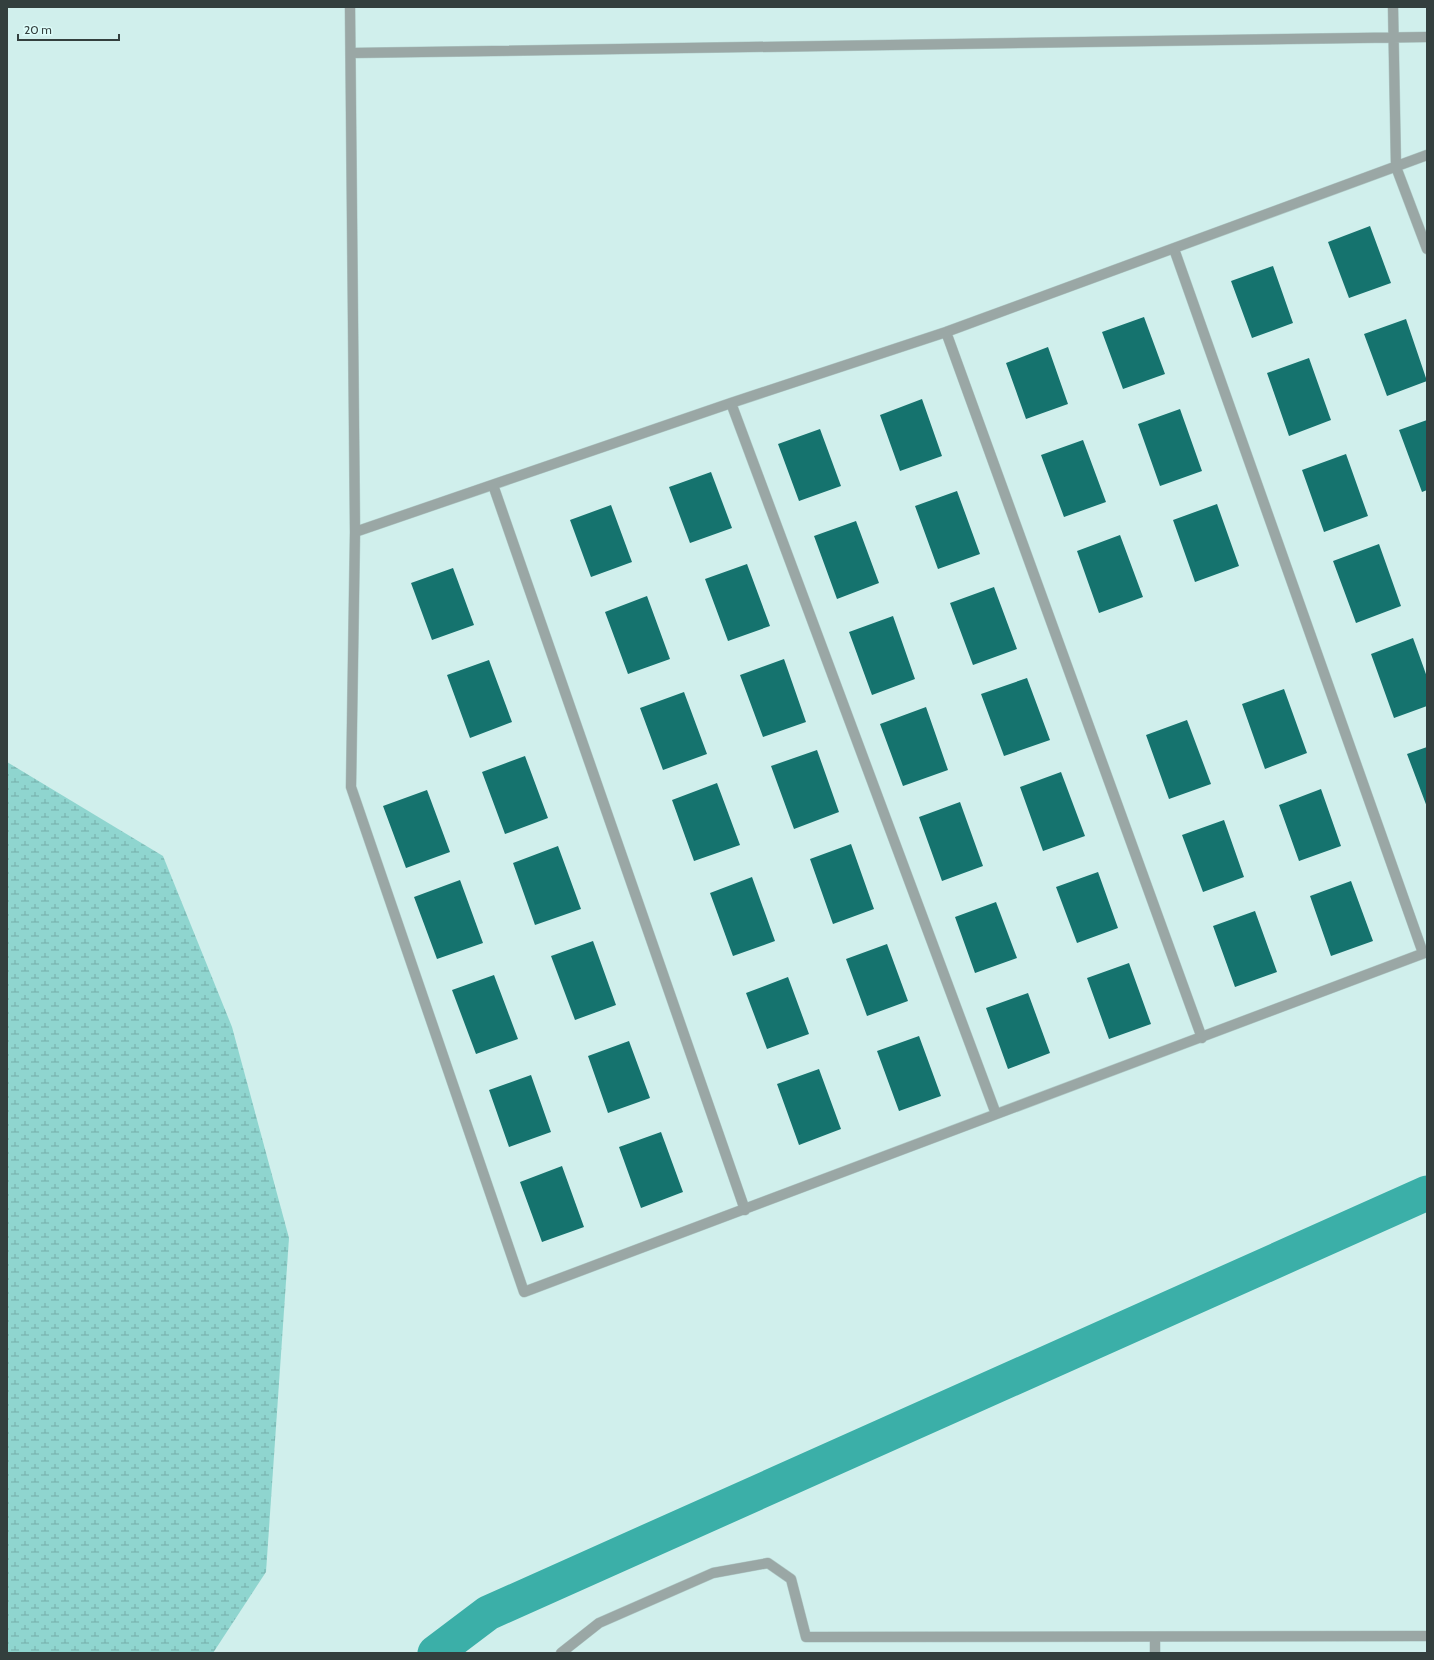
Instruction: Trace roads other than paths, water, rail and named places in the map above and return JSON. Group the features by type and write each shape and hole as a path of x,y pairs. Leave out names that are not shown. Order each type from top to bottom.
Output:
{"street":[{"path":"350,7 355,532 351,786 524,1292 1202,1038 1425,952 1174,249"},
{"path":"1393,7 1396,167 1427,249"},
{"path":"351,53 1427,37"},
{"path":"355,532 731,403 946,332 1427,155"},
{"path":"946,332 1202,1038"},
{"path":"731,403 996,1114"},
{"path":"493,485 745,1210"},
{"path":"561,1653 599,1623 713,1573 768,1563 791,1579 806,1637 1427,1636"},
{"path":"1155,1637 1155,1653"}],"waterway":[{"path":"435,1653 488,1613 1427,1193"}]}
